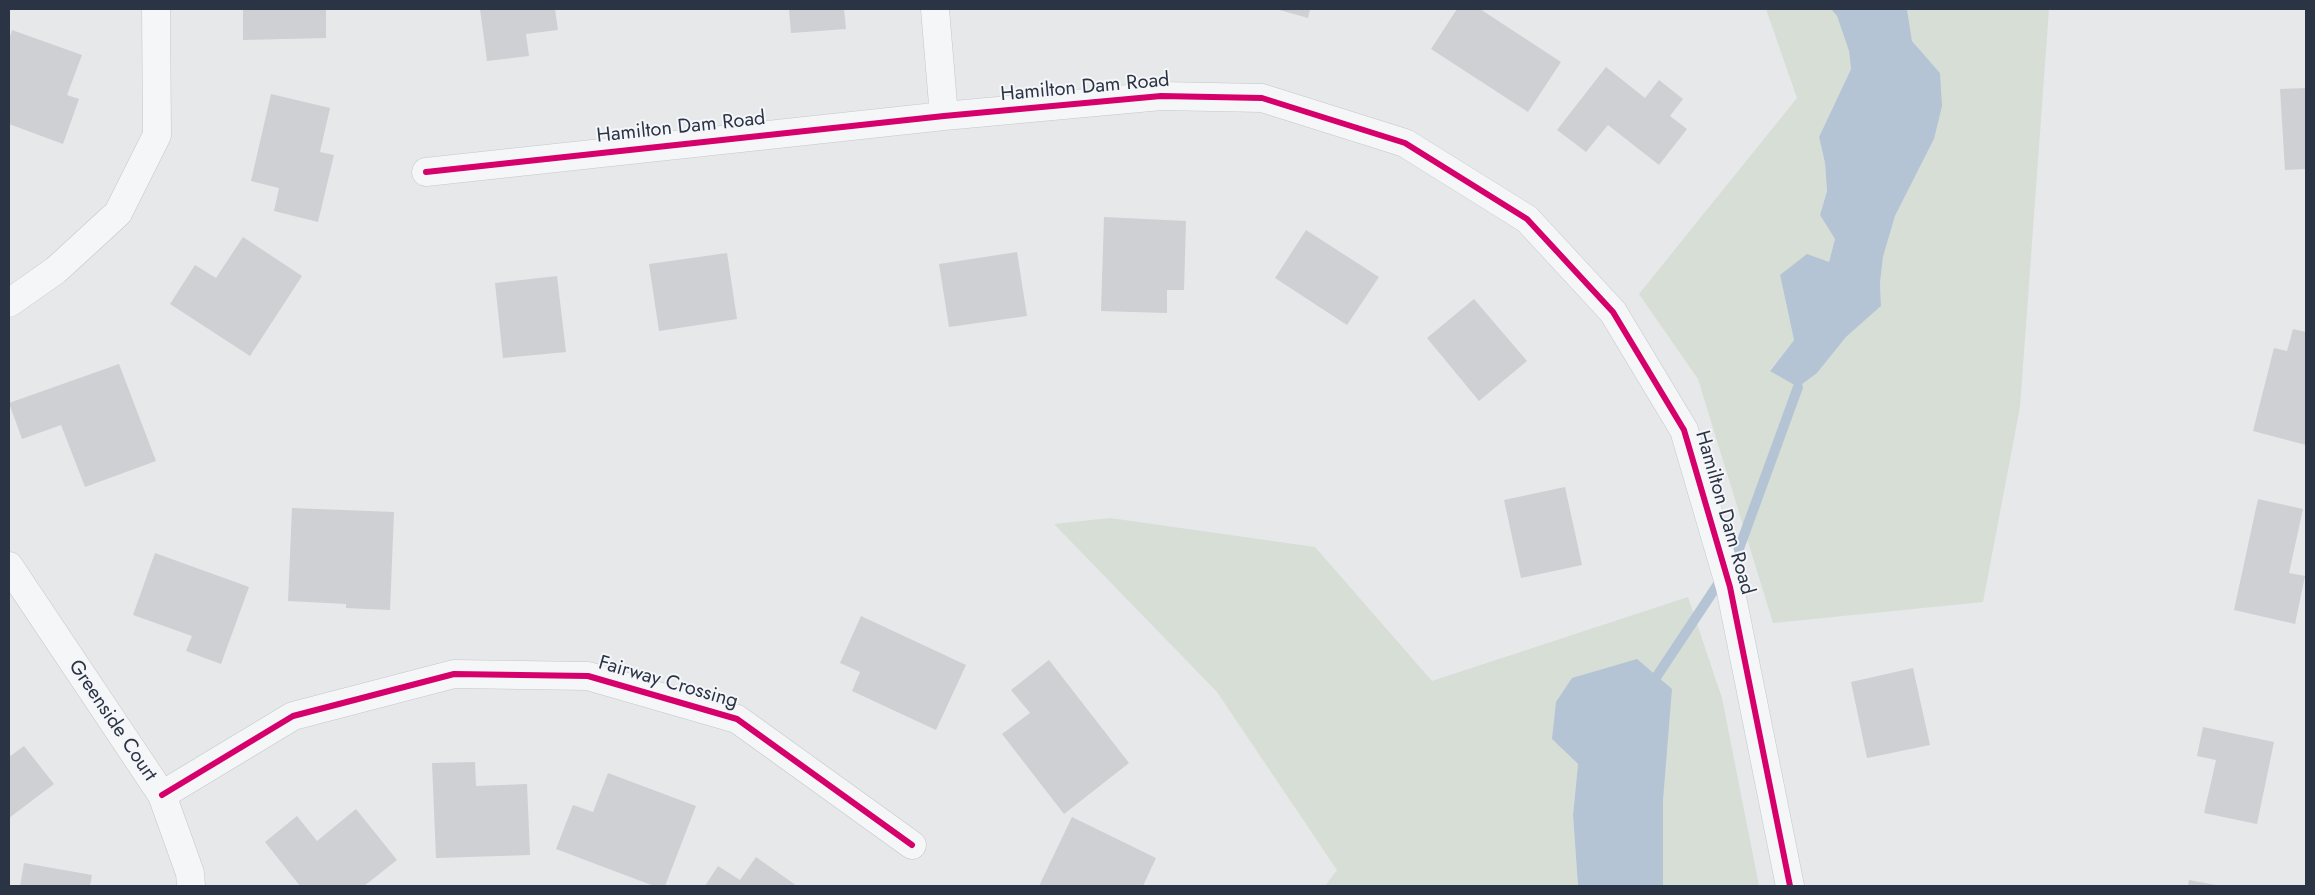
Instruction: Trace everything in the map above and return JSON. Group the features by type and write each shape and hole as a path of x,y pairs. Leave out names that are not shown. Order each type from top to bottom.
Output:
{"street":[{"path":"9,303 56,270 118,213 157,135 156,9"},
{"path":"935,9 944,116"},
{"name":"Hamilton Dam Road","path":"426,172 944,116 1161,96 1262,98 1404,143 1527,219 1613,312 1684,430 1730,587 1790,886"},
{"name":"Greenside Court","path":"9,566 162,795 190,873 191,886"},
{"name":"Fairway Crossing","path":"162,795 293,716 454,674 588,676 737,718 912,844"}],"shaded area":[{"path":"1766,9 1831,9 1837,16 1849,51 1851,69 1819,137 1825,163 1827,191 1820,215 1835,239 1829,262 1780,275 1794,340 1770,370 1817,373 1846,337 1881,306 1880,283 1883,257 1895,216 1934,139 1940,73 1912,41 1907,9 2049,9 2020,407 1983,602 1773,623 1698,379 1639,294 1797,98"},
{"path":"1110,518 1315,547 1432,681 1688,597 1722,698 1759,886 1663,886 1663,800 1552,739 1578,764 1573,815 1578,886 1325,886 1337,870 1217,692 1054,524"}],"water":[{"path":"1831,9 1907,9 1912,41 1940,73 1942,106 1934,139 1895,216 1883,257 1880,283 1881,306 1846,337 1817,373 1798,387 1770,371 1794,340 1780,275 1807,254 1829,262 1835,239 1820,215 1827,191 1825,163 1819,137 1851,69 1849,51 1837,16"},
{"path":"1637,659 1672,689 1663,800 1663,886 1578,886 1573,815 1578,764 1552,739 1556,702 1572,678"}],"building":[{"path":"243,9 326,9 326,38 243,40"},
{"path":"480,9 555,9 558,30 526,34 529,56 487,61"},
{"path":"789,9 844,9 846,29 791,33"},
{"path":"1276,9 1310,9 1308,18"},
{"path":"1457,9 1480,9 1561,62 1528,112 1431,49"},
{"path":"12,30 82,55 67,95 79,99 63,144 9,124 9,40"},
{"path":"1606,67 1645,98 1659,80 1683,99 1670,116 1687,129 1659,165 1608,125 1586,152 1557,130"},
{"path":"2306,88 2306,169 2285,170 2280,89"},
{"path":"271,94 330,108 320,152 334,155 318,222 274,211 279,188 251,181"},
{"path":"1104,217 1186,221 1184,290 1167,290 1167,313 1101,311"},
{"path":"1306,230 1379,277 1347,325 1275,278"},
{"path":"243,237 302,276 250,356 170,304 195,265 216,278"},
{"path":"1017,252 1027,316 949,327 939,264"},
{"path":"727,253 737,319 659,331 649,264"},
{"path":"557,276 566,352 503,358 495,283"},
{"path":"1474,299 1527,361 1479,401 1427,338"},
{"path":"2293,329 2306,332 2306,445 2253,431 2274,348 2287,351"},
{"path":"119,364 156,461 85,487 61,425 22,439 9,403"},
{"path":"1565,487 1582,565 1521,578 1504,500"},
{"path":"2258,499 2303,509 2289,573 2305,576 2295,624 2234,610"},
{"path":"292,508 394,512 390,610 346,608 346,604 288,601"},
{"path":"155,553 249,587 221,664 186,651 192,636 133,615"},
{"path":"861,616 966,665 936,730 852,691 860,672 840,663"},
{"path":"1049,660 1129,763 1064,814 1002,734 1030,713 1011,690"},
{"path":"1913,668 1930,745 1867,758 1851,682"},
{"path":"2203,727 2274,742 2257,824 2204,813 2216,760 2197,756"},
{"path":"24,746 54,784 9,818 9,757"},
{"path":"475,762 476,786 527,784 530,855 436,858 432,763"},
{"path":"608,773 696,806 665,886 654,886 556,849 573,805 593,812"},
{"path":"356,809 397,860 364,886 300,886 265,842 297,816 317,841"},
{"path":"1072,817 1156,858 1143,886 1039,886"},
{"path":"756,857 797,886 705,886 718,866 740,880"},
{"path":"24,863 92,875 90,886 20,886"},
{"path":"2189,880 2216,885 2216,886 2188,886"}],"waterway":[{"path":"1657,676 1736,557 1798,387"}],"cycle path":[{"path":"426,172 944,116 1161,96 1262,98 1405,143 1527,219 1613,312 1684,430 1730,587 1790,886"},
{"path":"162,795 293,716 454,674 588,676 737,719 912,845"}]}
